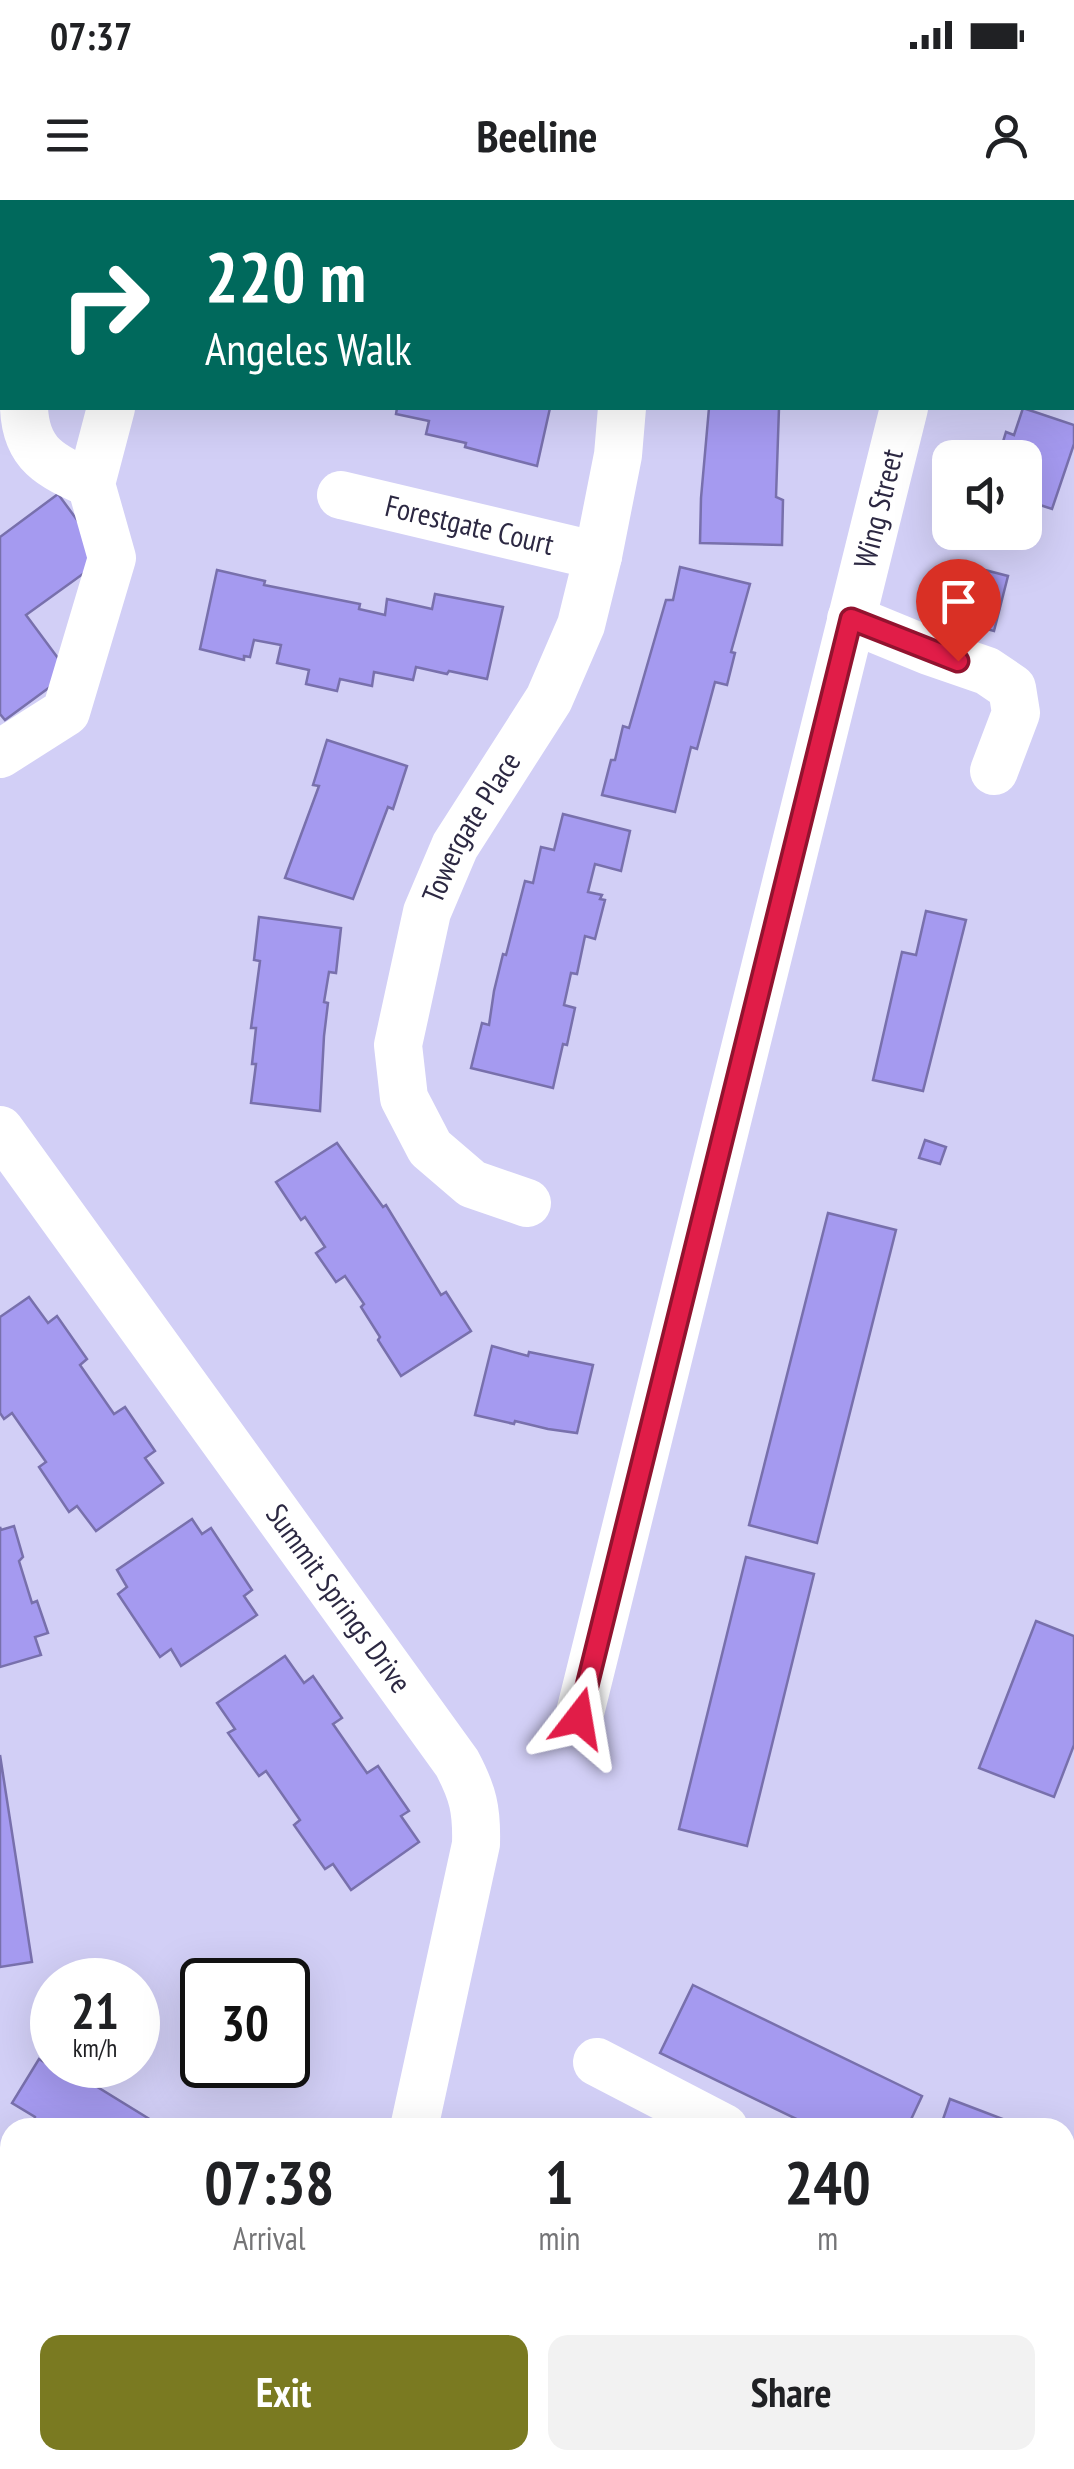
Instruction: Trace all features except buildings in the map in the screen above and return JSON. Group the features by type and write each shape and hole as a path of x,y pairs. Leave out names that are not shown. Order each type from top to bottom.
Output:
{"street":[{"path":"24,410 26,434 39,454 90,484"},
{"path":"0,754 66,712 112,558 90,484 110,410"},
{"name":"Towergate Place","path":"527,1203 472,1184 430,1148 404,1098 398,1045 427,912 456,846 550,699 581,625 618,455 622,410"},
{"name":"Wing Street","path":"579,1718 903,410"},
{"name":"Forestgate Court","path":"341,494 598,556"},
{"path":"851,619 987,671 1012,688 1016,714 994,770"},
{"name":"Summit Springs Drive","path":"0,1130 458,1763 471,1790 477,1816 476,1844 416,2118"},
{"path":"596,2062 705,2118"}],"route":[{"path":"579,1718 851,619 958,661"}]}
